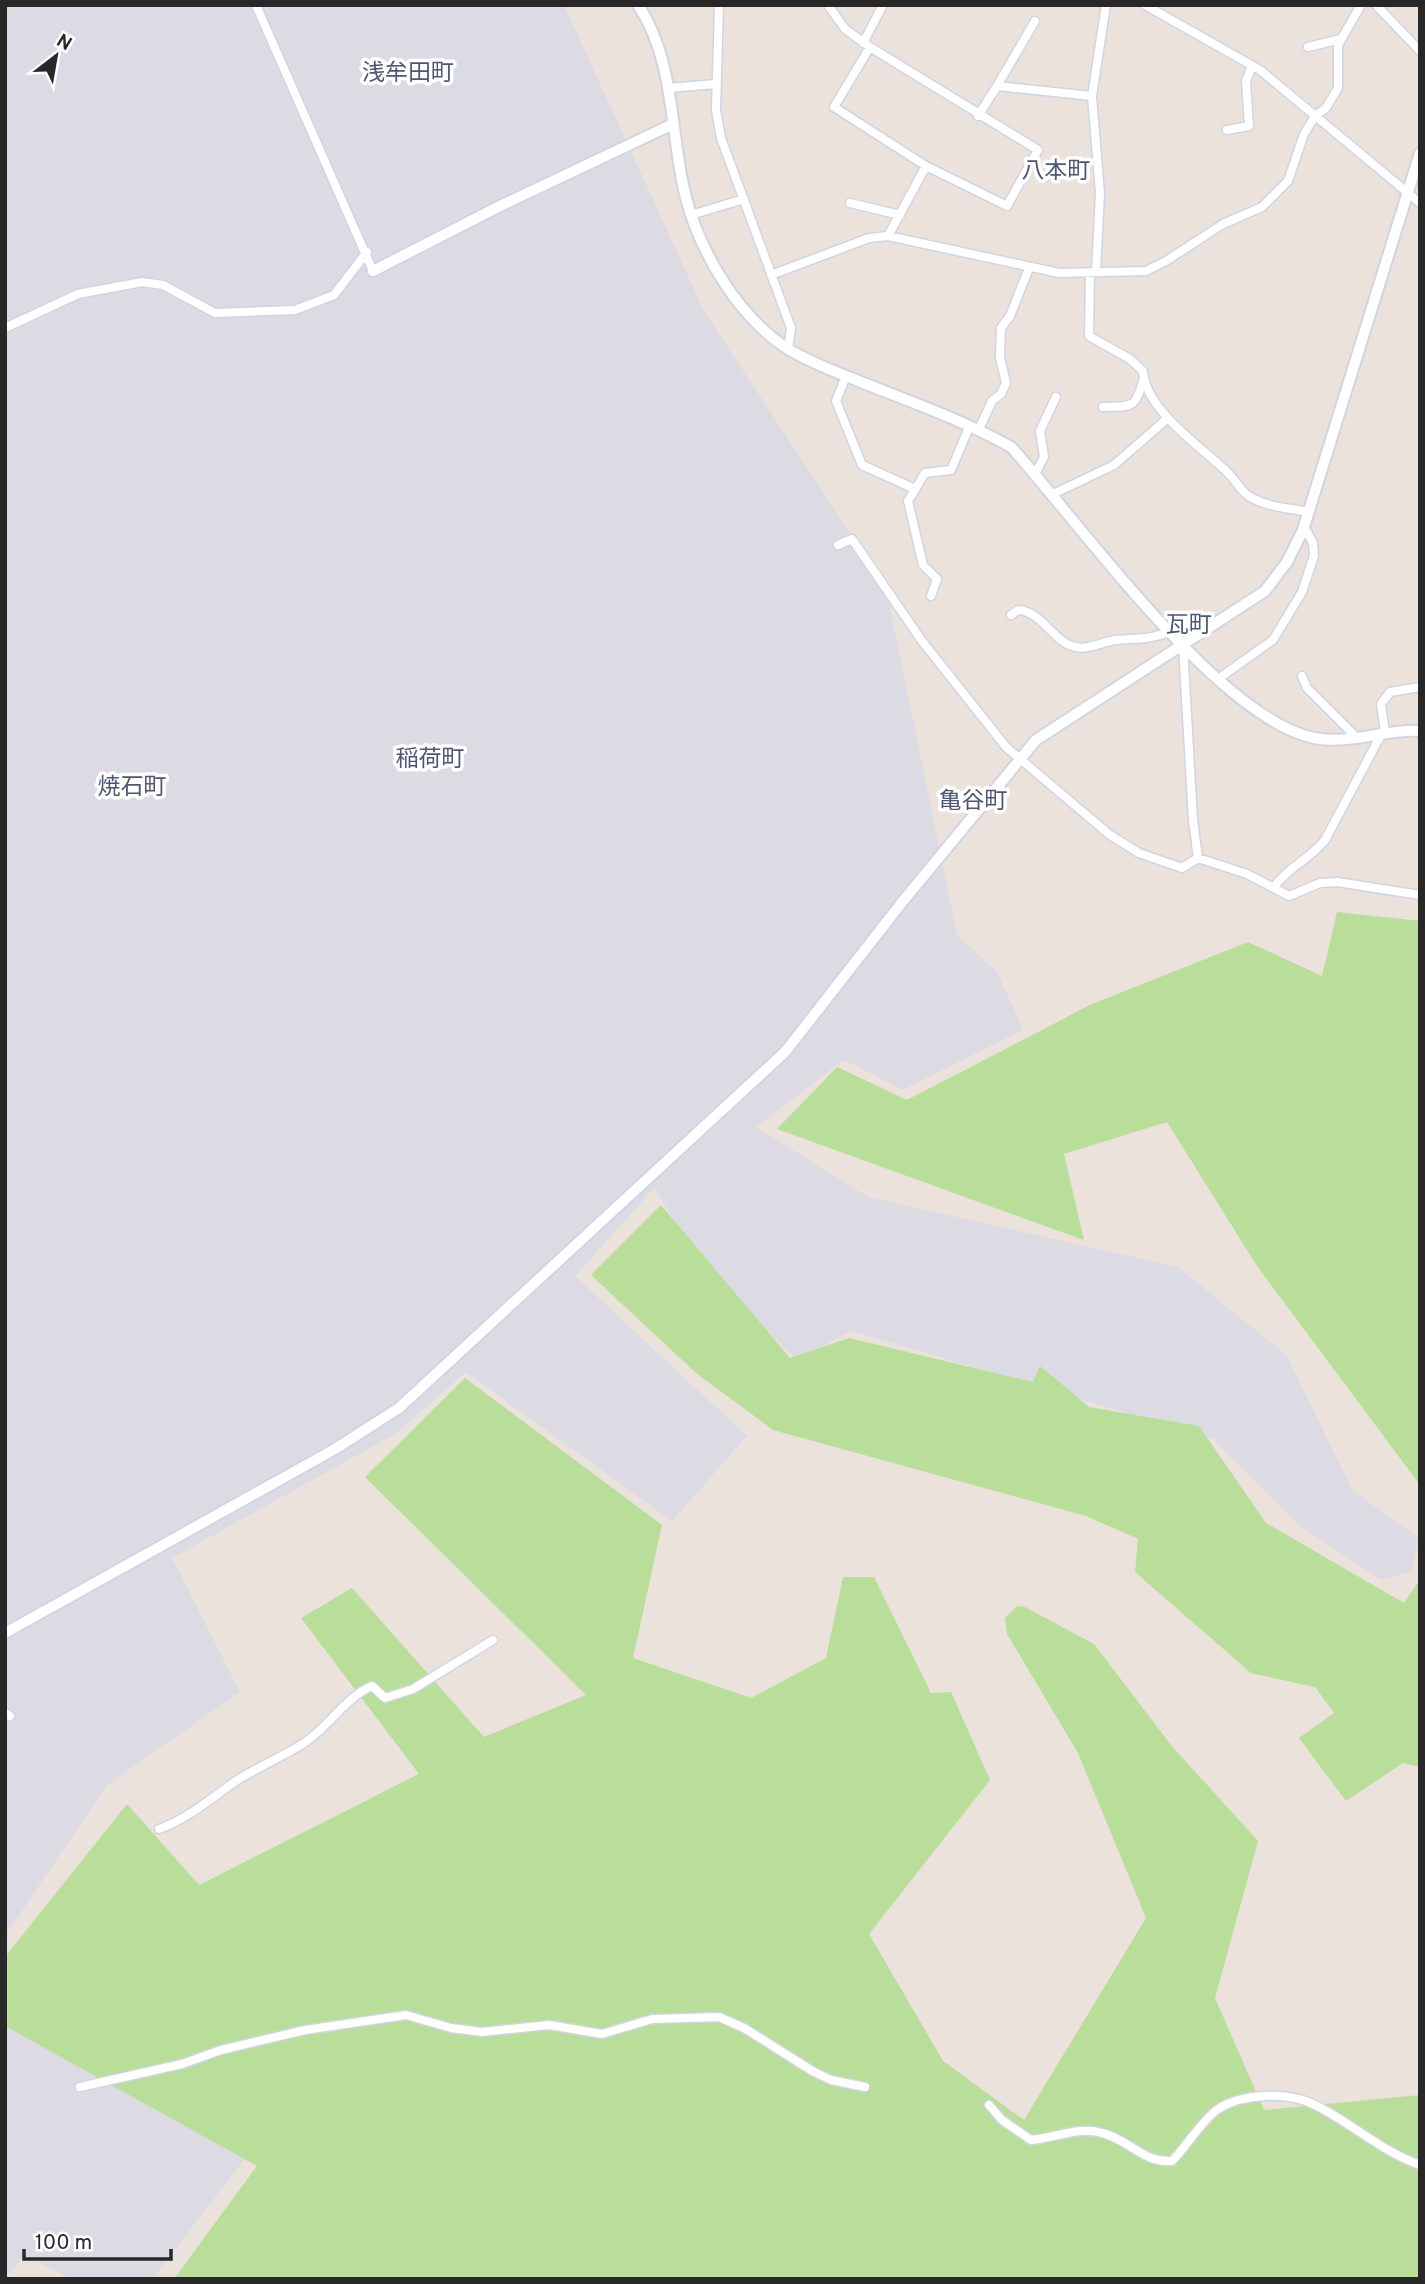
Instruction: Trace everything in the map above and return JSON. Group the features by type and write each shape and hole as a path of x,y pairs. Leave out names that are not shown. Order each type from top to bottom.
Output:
{"street":[{"path":"256,5 278,61 367,252 373,271 502,205 673,124"},
{"path":"638,5 654,35 668,88 681,178 691,215 717,270 751,316 788,349 846,376 975,427 1011,447 1169,632 1218,679 1271,719 1295,732 1315,738 1357,738 1420,731"},
{"path":"719,5 716,84 721,138 791,328 788,349"},
{"path":"828,5 845,29 867,45 978,116 1038,150 1007,206 926,166 834,107 867,45 883,5"},
{"path":"1103,407 1132,406 1138,402 1143,381 1143,372 1130,359 1089,336 1100,193 1093,96 1106,5"},
{"path":"1145,5 1252,65 1420,203"},
{"path":"771,275 869,238 888,236 1059,273 1146,271 1223,224 1262,207 1288,181 1304,134 1315,116 1326,108 1338,88 1338,44 1361,5"},
{"path":"1376,5 1420,51"},
{"path":"978,116 1035,21"},
{"path":"1308,47 1341,40"},
{"path":"1227,130 1249,125 1246,81 1252,65"},
{"path":"668,88 716,84"},
{"path":"997,86 1093,96"},
{"path":"5,1633 335,1449 382,1420 415,1395 785,1052 1019,759 1054,726 1184,646 1265,591 1287,562 1304,527 1420,153"},
{"path":"888,236 926,166"},
{"path":"691,215 744,199"},
{"path":"849,203 900,215"},
{"path":"5,328 78,294 142,282 163,285 215,313 295,310 334,295 367,252"},
{"path":"931,596 937,579 923,565 908,501 925,473 951,470 992,401 1001,394 1006,383 1000,358 1001,328 1010,316 1029,268"},
{"path":"846,376 836,401 862,465 915,488"},
{"path":"1143,381 1181,434 1229,473 1248,496 1267,504 1308,512"},
{"path":"1035,474 1044,457 1040,431 1056,397"},
{"path":"1053,494 1114,465 1168,418"},
{"path":"1218,679 1273,640 1302,592 1314,556 1313,543 1304,527"},
{"path":"838,545 852,539 947,673 1019,759 1110,835 1139,853 1182,868 1198,858"},
{"path":"1011,615 1018,610 1028,612 1066,643 1078,648 1090,648 1115,640 1146,640 1169,632"},
{"path":"1184,646 1198,858"},
{"path":"1302,676 1307,688 1357,738"},
{"path":"1274,887 1283,873 1325,840 1384,733 1381,704 1390,692 1420,687"},
{"path":"1198,858 1247,874 1289,896 1320,883 1337,882 1420,895"},
{"path":"159,1829 177,1823 237,1780 307,1741 342,1712 357,1692 372,1686 385,1698 413,1689 494,1640"},
{"path":"80,2087 182,2064 221,2050 304,2030 406,2015 451,2028 482,2032 549,2025 602,2034 652,2019 719,2017 744,2028 814,2072 831,2080 865,2087"},
{"path":"989,2105 1002,2120 1031,2140 1054,2138 1077,2130 1101,2132 1156,2162 1172,2161 1218,2109 1242,2099 1269,2096 1311,2103 1391,2154 1420,2165"}],"shaded area":[{"path":"5,5 564,5 704,311 886,588 957,935 997,972 1023,1030 903,1090 844,1060 756,1127 868,1197 1178,1267 1286,1355 1353,1491 1419,1538 1411,1571 1381,1580 1299,1525 1214,1439 852,1331 796,1359 706,1271 654,1188 575,1276 747,1436 672,1521 466,1372 395,1434 172,1558 240,1692 107,1785 5,1936"},
{"path":"5,2016 250,2152 152,2279 72,2279 24,2255 5,2279"}],"green space":[{"path":"1337,912 1420,921 1420,1485 1257,1266 1167,1122 1064,1154 1084,1240 777,1129 837,1067 907,1100 1090,1005 1248,942 1322,976"},
{"path":"661,1205 790,1358 849,1338 1033,1382 1040,1366 1089,1407 1199,1426 1266,1523 1404,1603 1420,1579 1420,1767 1403,1763 1346,1801 1299,1738 1334,1713 1315,1687 1251,1673 1135,1572 1138,1539 1086,1516 773,1430 696,1373 591,1275"},
{"path":"465,1378 662,1525 633,1658 751,1698 826,1658 843,1577 874,1577 931,1693 951,1692 990,1780 869,1934 943,2061 1024,2120 1146,1918 1078,1753 1007,1634 1005,1618 1017,1606 1025,1607 1094,1644 1171,1745 1258,1841 1215,1998 1264,2110 1420,2095 1420,2279 174,2279 257,2166 5,2026 5,1957 127,1804 199,1885 419,1774 301,1618 352,1588 484,1737 586,1695 365,1477"}],"district":[{"name":"浅牟田町","path":"408,72"},
{"name":"八本町","path":"1056,170"},
{"name":"瓦町","path":"1189,624"},
{"name":"稲荷町","path":"430,758"},
{"name":"焼石町","path":"132,786"},
{"name":"亀谷町","path":"973,800"}]}
